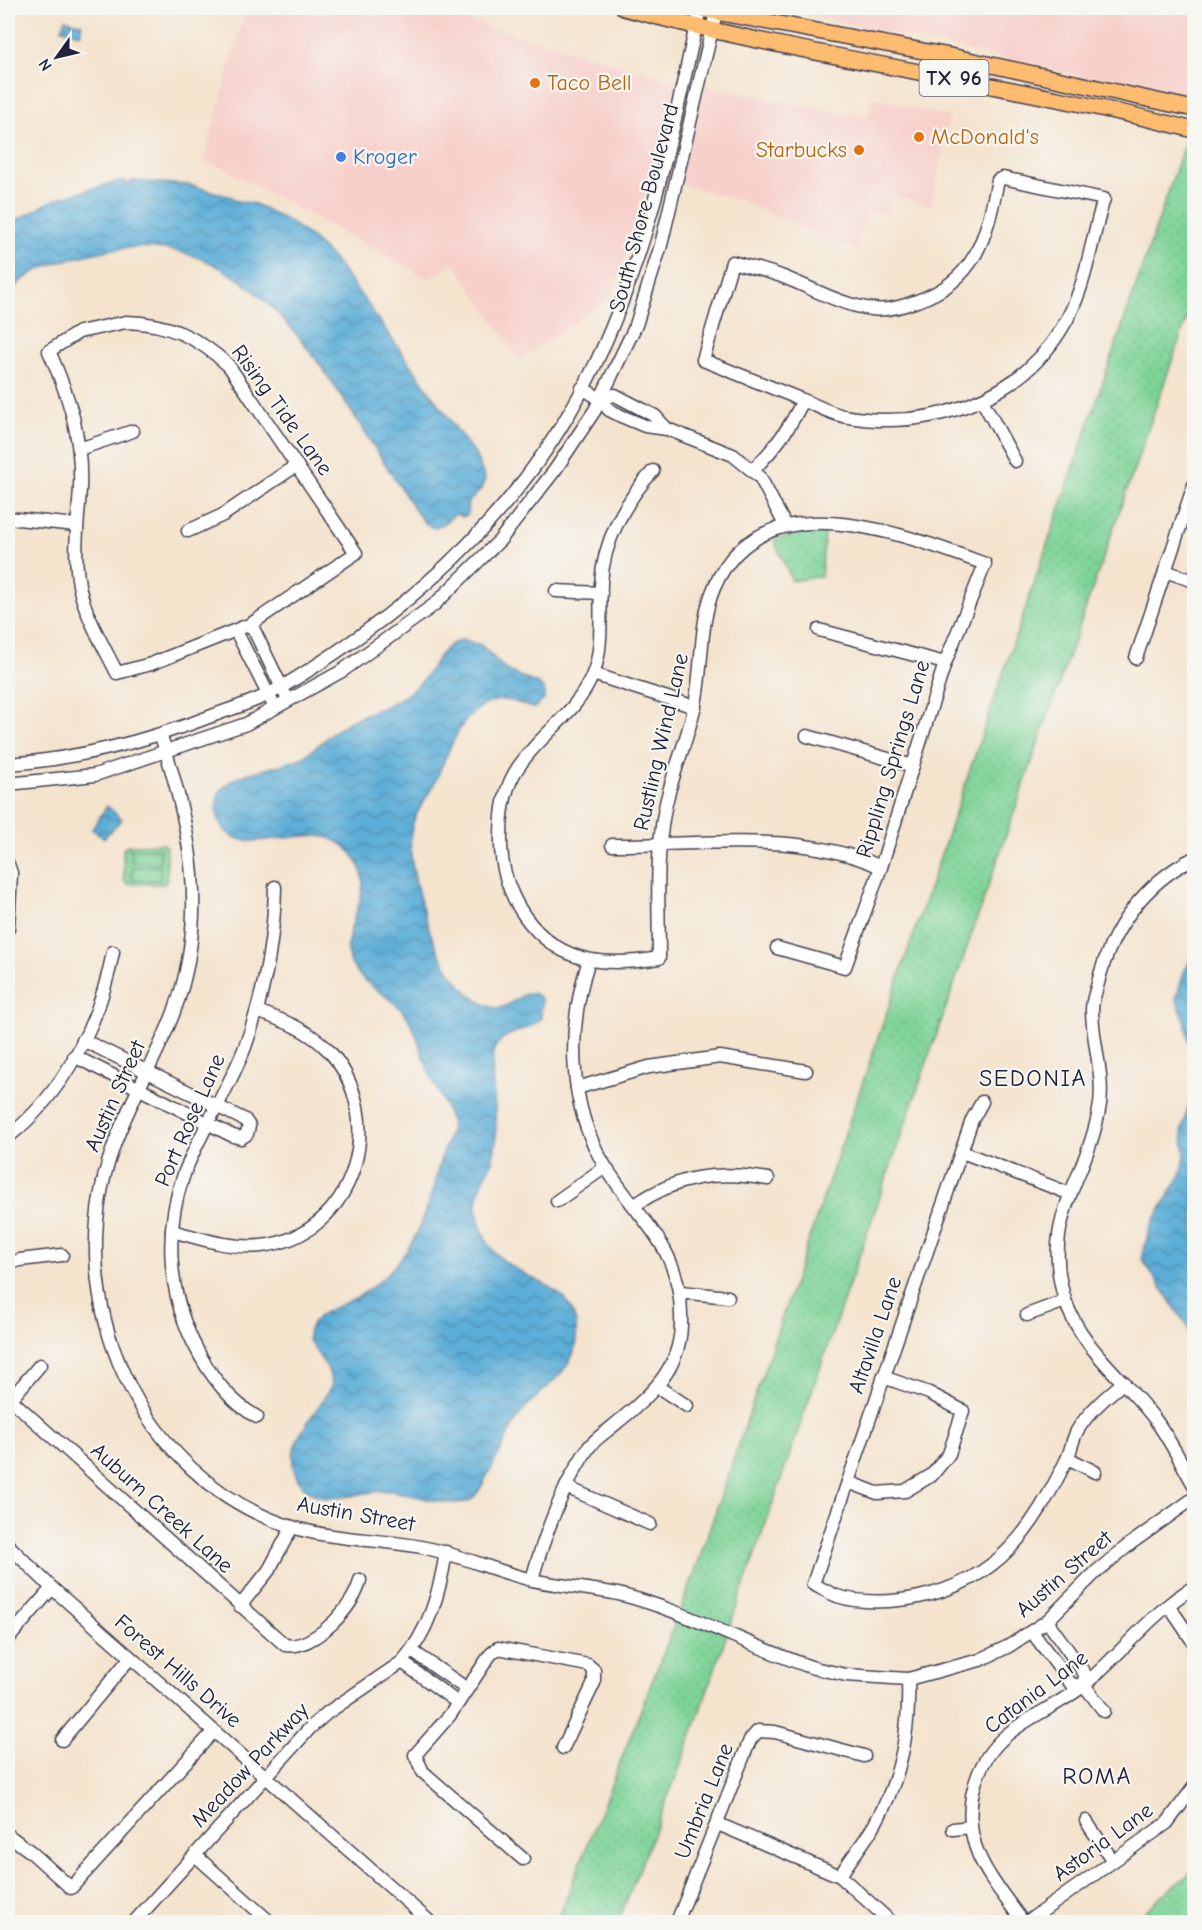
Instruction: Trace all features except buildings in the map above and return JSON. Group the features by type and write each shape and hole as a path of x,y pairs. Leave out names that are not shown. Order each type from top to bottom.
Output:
{"main road":[{"name":"TX 96","path":"624,8 712,31 1100,106 1194,130"},
{"name":"TX 96","path":"698,8 955,57 1194,109"}],"street":[{"name":"South Shore Boulevard","path":"8,764 102,750 161,736 268,694 374,628 423,589 453,560 529,475 582,388 631,278 661,170 696,27 698,8"},
{"name":"South Shore Boulevard","path":"8,784 95,774 246,724 342,670 434,605 500,540 555,470 595,410 636,324 661,245 676,174 717,10"},
{"path":"661,170 676,174"},
{"path":"1003,178 1104,199 1083,283 1062,328 1030,366 1006,387 982,400 942,414 895,421 841,416 703,360 732,262 779,275 873,310 907,305 935,295 958,280 977,252 990,218 998,180 1003,178"},
{"name":"Rising Tide Lane","path":"79,449 69,398 49,351 79,332 126,321 149,322 183,332 212,350 229,366 356,553 251,624"},
{"path":"582,388 599,398 609,410 615,413 645,426 668,429 717,447 753,470 770,491 785,525"},
{"path":"753,470 780,442 803,400"},
{"path":"982,400 1015,461"},
{"path":"134,431 79,449 80,489 76,525 76,556 81,593 94,627 117,673 151,664 251,624 288,701"},
{"path":"188,531 223,515 297,465"},
{"path":"532,1580 566,1487 591,1445 658,1387 678,1353 681,1326 681,1292 667,1252 635,1205 605,1167 590,1135 577,1088 573,1035 575,1014 589,960 558,947 527,919 509,889 501,854 503,802 514,774 534,747 577,704 593,674 599,644 603,566 612,533 640,484 653,471"},
{"path":"1136,658 1194,484"},
{"path":"8,518 76,525"},
{"name":"Rustling Wind Lane","path":"589,960 634,963 659,958 659,845 670,786 695,707 705,630 715,585 732,559 760,537 785,525 810,521 862,528 930,544 985,564"},
{"name":"Rippling Springs Lane","path":"777,948 845,967 881,867 945,663 985,564"},
{"path":"1165,571 1194,581"},
{"path":"556,591 601,593"},
{"path":"819,630 945,663"},
{"path":"236,631 275,708"},
{"path":"593,674 695,707"},
{"name":"Austin Street","path":"161,736 192,854 194,908 189,958 175,1009 148,1073 122,1122 108,1163 97,1208 94,1236 99,1302 116,1358 147,1417 164,1440 190,1466 229,1496 292,1527 446,1552 532,1580 622,1595 814,1668 846,1675 908,1679 980,1660 1032,1632 1047,1621 1113,1558 1194,1498"},
{"path":"807,736 913,766"},
{"path":"612,844 793,842 834,850 881,867"},
{"path":"1194,858 1162,879 1137,903 1114,937 1102,968 1092,1008 1098,1053 1100,1103 1089,1151 1068,1193 1059,1231 1056,1260 1065,1300 1076,1325 1090,1346 1124,1382 1157,1423 1194,1485"},
{"path":"8,864 11,873 11,894 8,929"},
{"name":"Port Rose Lane","path":"257,1417 230,1398 198,1354 187,1330 174,1288 172,1231 176,1201 184,1174 245,1047 257,1011 271,951 275,887"},
{"path":"8,1137 29,1120 51,1095 74,1056 107,986 113,952"},
{"path":"172,1231 239,1247 277,1243 305,1230 320,1219 339,1198 351,1177 360,1145 361,1126 358,1106 346,1076 318,1041 287,1022 257,1011"},
{"path":"74,1056 237,1138 248,1134 249,1126 245,1120 83,1040"},
{"path":"577,1088 649,1067 720,1057 806,1071"},
{"name":"Altavilla Lane","path":"982,1102 972,1120 813,1584 838,1597 885,1601 935,1594 967,1581 996,1563 1023,1536 1040,1512 1068,1458"},
{"path":"962,1152 1068,1193"},
{"path":"557,1201 605,1167"},
{"path":"635,1205 656,1191 697,1177 722,1174 768,1179"},
{"path":"8,1264 20,1260 62,1256"},
{"path":"681,1292 728,1296"},
{"path":"1027,1315 1065,1300"},
{"path":"9,1398 40,1365"},
{"path":"848,1482 878,1492 905,1491 932,1475 949,1454 963,1411 929,1393 883,1377"},
{"path":"1095,1472 1068,1458 1076,1432 1089,1414 1124,1382"},
{"path":"658,1387 687,1406"},
{"name":"Auburn Creek Lane","path":"9,1398 278,1640 291,1646 320,1633 337,1620 353,1599 360,1580"},
{"path":"566,1487 650,1524"},
{"path":"240,1606 269,1570 292,1527"},
{"name":"Forest Hills Drive","path":"8,1545 130,1658 430,1923"},
{"name":"Meadow Parkway","path":"134,1923 327,1713 402,1662 412,1651 434,1608 446,1552"},
{"name":"Catania Lane","path":"1023,1923 982,1864 970,1827 968,1817 977,1773 992,1750 1019,1726 1084,1685 1169,1606 1194,1587"},
{"path":"8,1638 52,1588"},
{"path":"1169,1606 1194,1643"},
{"path":"1047,1621 1085,1674 1084,1685 1104,1712"},
{"path":"1032,1632 1072,1685 1084,1685"},
{"path":"523,1859 423,1772 415,1755 458,1703 498,1648 588,1665 594,1670 594,1683 563,1748"},
{"path":"412,1651 467,1689"},
{"path":"62,1740 130,1658"},
{"path":"402,1662 458,1703"},
{"path":"840,1876 876,1824 893,1786 902,1756 909,1717 908,1679"},
{"path":"8,1835 71,1888 213,1731"},
{"name":"Umbria Lane","path":"677,1923 750,1740 758,1731 775,1732 864,1756"},
{"name":"Astoria Lane","path":"1027,1923 1167,1823 1194,1787"},
{"path":"1086,1821 1113,1861"},
{"path":"718,1824 840,1876 891,1923"},
{"path":"953,1829 970,1827"},
{"path":"195,1855 270,1923"}],"shaded area":[{"path":"246,8 424,8 667,79 869,118 870,97 949,117 932,205 891,195 886,214 866,212 856,251 739,200 650,176 613,295 520,360 454,263 429,279 217,165 203,162"},
{"path":"777,8 1194,8 1194,101"}],"green space":[{"path":"1187,137 1194,138 1194,298 685,1754 618,1922 557,1922 691,1583"},
{"path":"825,532 821,576 792,581 774,540 798,533"},
{"path":"163,844 167,848 167,880 164,884 128,884 124,881 123,849 128,845"},
{"path":"131,849 160,849 160,862 132,862"},
{"path":"160,866 160,880 132,880 132,867"},
{"path":"1194,1870 1194,1922 1134,1922 1161,1896"}],"water":[{"path":"65,19 82,24 80,34 62,29"},
{"path":"126,181 127,185 131,181 190,185 232,197 233,200 255,204 290,222 313,239 335,261 372,310 374,317 377,318 476,456 485,479 481,489 467,504 468,514 463,517 455,514 443,524 433,528 425,523 342,397 280,315 243,282 201,259 154,248 100,252 53,264 31,274 14,289 8,289 8,225 56,199"},
{"path":"461,640 481,645 506,670 540,685 544,690 544,700 534,708 508,700 499,700 485,704 465,722 457,733 434,784 414,820 411,833 412,864 421,902 434,940 448,968 462,987 475,999 489,1007 509,1005 525,994 531,993 536,994 542,1000 541,1018 529,1027 503,1039 493,1052 496,1138 491,1165 478,1195 477,1206 485,1237 496,1254 511,1266 558,1293 570,1306 576,1323 575,1347 560,1374 521,1413 477,1494 472,1499 465,1502 444,1502 392,1491 337,1498 325,1497 305,1488 299,1481 294,1468 293,1455 296,1442 332,1384 328,1369 308,1340 309,1331 312,1324 324,1313 356,1298 378,1282 398,1263 408,1249 428,1206 451,1124 408,1018 352,966 348,943 363,888 362,874 356,860 344,846 329,838 312,836 255,841 239,839 226,832 218,817 217,801 222,789 232,781 303,757 342,726 399,699 418,685 447,648"},
{"path":"107,806 122,819 104,838 92,829"},
{"path":"1194,954 1194,1071 1185,1021 1176,999 1184,972"},
{"path":"1194,1084 1194,1367 1188,1327 1142,1259 1149,1229 1181,1175 1185,1156 1182,1130"}],"place":[{"name":"Taco Bell","path":"535,83"},
{"name":"McDonald's","path":"919,137"},
{"name":"Starbucks","path":"859,150"},
{"name":"Kroger","path":"341,157"}],"district":[{"name":"SEDONIA","path":"1033,1078"},
{"name":"ROMA","path":"1097,1776"}]}
